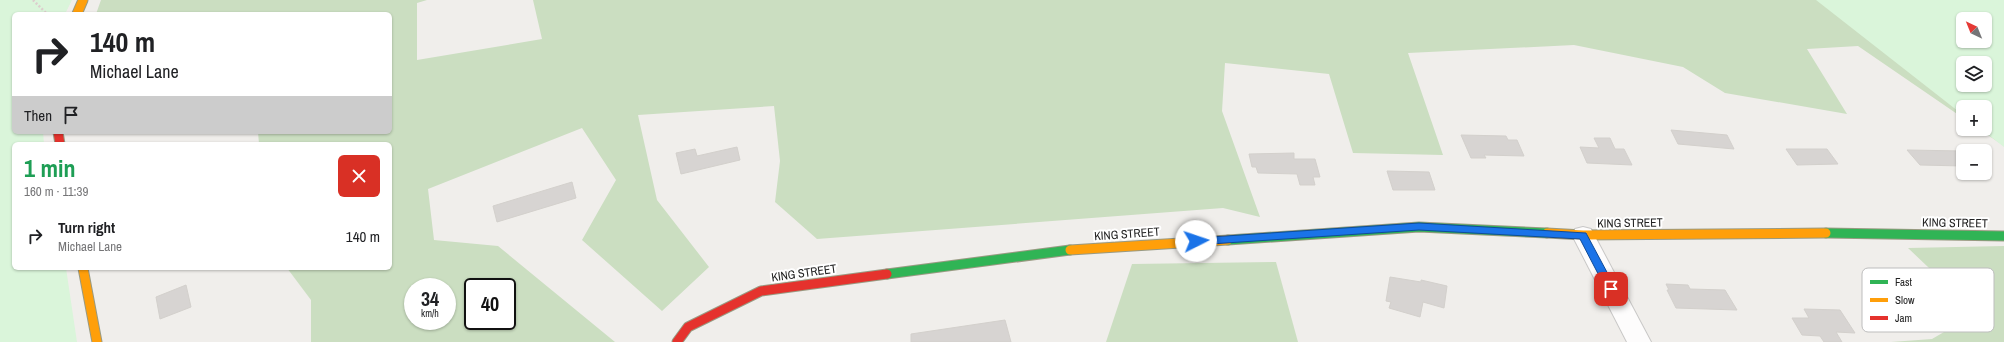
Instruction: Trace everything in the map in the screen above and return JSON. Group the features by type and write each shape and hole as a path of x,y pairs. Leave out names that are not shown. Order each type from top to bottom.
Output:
{"street":[{"path":"78,12 84,0"},
{"name":"KING STREET","path":"677,342 688,327 761,291 1069,250 1419,226 1583,235 1780,232 2004,236"},
{"path":"1583,235 1639,342"},
{"path":"83,270 96,342"}],"path":[{"path":"33,0 45,12"}],"green space":[{"path":"0,0 72,0 66,12 12,12 12,134 43,134 44,142 12,142 12,270 66,270 77,342 0,342"},
{"path":"101,0 427,0 417,3 417,60 542,39 533,0 2004,0 2004,146 1989,136 1992,136 1992,100 1956,100 1956,113 1858,46 1807,49 1847,114 1725,93 1683,67 1574,45 1408,53 1443,155 1353,153 1329,74 1225,63 1222,111 1260,217 1223,208 817,239 775,202 780,161 774,106 638,115 657,200 709,267 662,311 582,240 616,180 582,128 428,189 434,240 498,246 615,342 311,342 311,300 288,270 392,270 392,142 259,142 258,134 392,134 392,12 97,12"},
{"path":"1816,0 2004,0 2004,147 1990,136 1992,136 1992,100 1956,100 1956,110"},
{"path":"2004,246 2004,342 1891,342 1932,339 1944,332 1994,332 1994,268 1929,268 1908,248"},
{"path":"1276,262 1298,342 1106,342 1132,264"}],"building":[{"path":"1671,130 1727,135 1734,149 1678,144"},
{"path":"1461,135 1506,136 1508,140 1517,140 1524,156 1484,155 1486,158 1471,158"},
{"path":"1594,138 1610,138 1615,149 1624,149 1632,165 1587,163 1580,147 1599,148"},
{"path":"737,147 740,160 681,174 676,153 695,149 697,156"},
{"path":"1786,149 1827,149 1838,164 1797,165"},
{"path":"1907,150 1956,151 1956,166 1920,165"},
{"path":"1294,153 1294,159 1315,159 1320,177 1313,177 1315,185 1300,185 1297,174 1258,173 1256,167 1252,167 1249,154"},
{"path":"1387,171 1429,172 1435,190 1393,190"},
{"path":"572,182 576,198 497,222 493,206"},
{"path":"1390,277 1421,282 1421,280 1447,286 1444,308 1423,302 1420,317 1389,308 1391,302 1386,301"},
{"path":"1666,284 1688,285 1690,289 1725,290 1737,310 1676,308 1667,290 1669,290"},
{"path":"186,285 191,307 160,319 156,297"},
{"path":"1804,309 1840,310 1855,333 1836,332 1842,342 1824,342 1820,336 1802,335 1792,318 1809,318"},
{"path":"1005,320 1011,342 911,342 911,334"}],"traffic: fast":[{"path":"1228,240 1419,227 1547,233"},
{"path":"1826,233 2004,236"},
{"path":"887,274 1070,250"}],"traffic: slow":[{"path":"78,12 83,0"},
{"path":"1547,233 1583,235 1826,233"},
{"path":"1070,250 1228,240"},
{"path":"83,270 97,342"}],"traffic: jam":[{"path":"58,134 60,142"},
{"path":"677,342 688,327 761,291 887,274"}],"route":[{"path":"1196,241 1419,226 1583,235 1611,289"}]}
